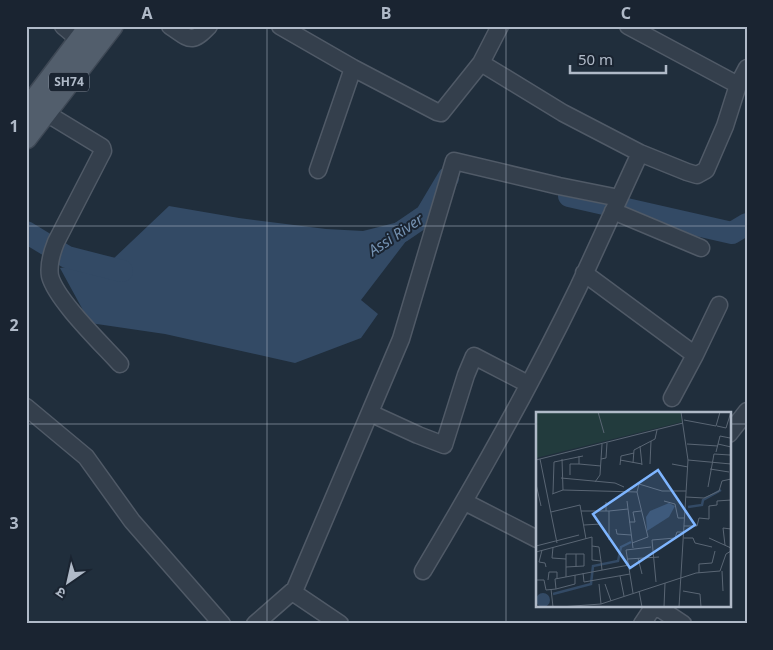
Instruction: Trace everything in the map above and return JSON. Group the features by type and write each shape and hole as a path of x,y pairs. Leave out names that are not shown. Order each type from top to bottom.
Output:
{"main road":[{"name":"SH74","path":"26,138 36,112 88,39 112,26"}],"street":[{"path":"62,26 88,39"},
{"path":"170,26 194,39 209,26"},
{"path":"280,26 353,68 441,113 481,63 500,26"},
{"path":"628,26 654,33 738,85"},
{"path":"481,63 563,113 640,153 697,175 706,170 725,126 738,85 747,68"},
{"path":"318,170 353,68"},
{"path":"36,112 100,145 102,151 54,247 50,275 62,298 76,316 120,364"},
{"path":"424,571 465,502 528,384 584,273 640,153"},
{"path":"255,624 295,589 401,339 454,161 559,186 616,205 701,248"},
{"path":"584,273 695,355"},
{"path":"672,398 719,305"},
{"path":"370,413 444,445 466,375 474,356 528,384"},
{"path":"26,407 86,457 132,521 222,624"},
{"path":"730,433 747,411"},
{"path":"465,502 536,538"},
{"path":"295,589 297,595 340,624"},
{"path":"642,624 654,608"},
{"path":"658,608 683,624"}],"water":[{"path":"169,206 239,218 326,229 363,231 426,215 361,300 378,314 361,338 295,363 165,334 90,323 60,268 111,261"}],"waterway":[{"name":"Assi River","path":"401,232 426,215 448,178"},
{"name":"Assi River","path":"569,196 732,233 747,224"},
{"name":"Assi River","path":"26,232 67,257 122,271"}]}
